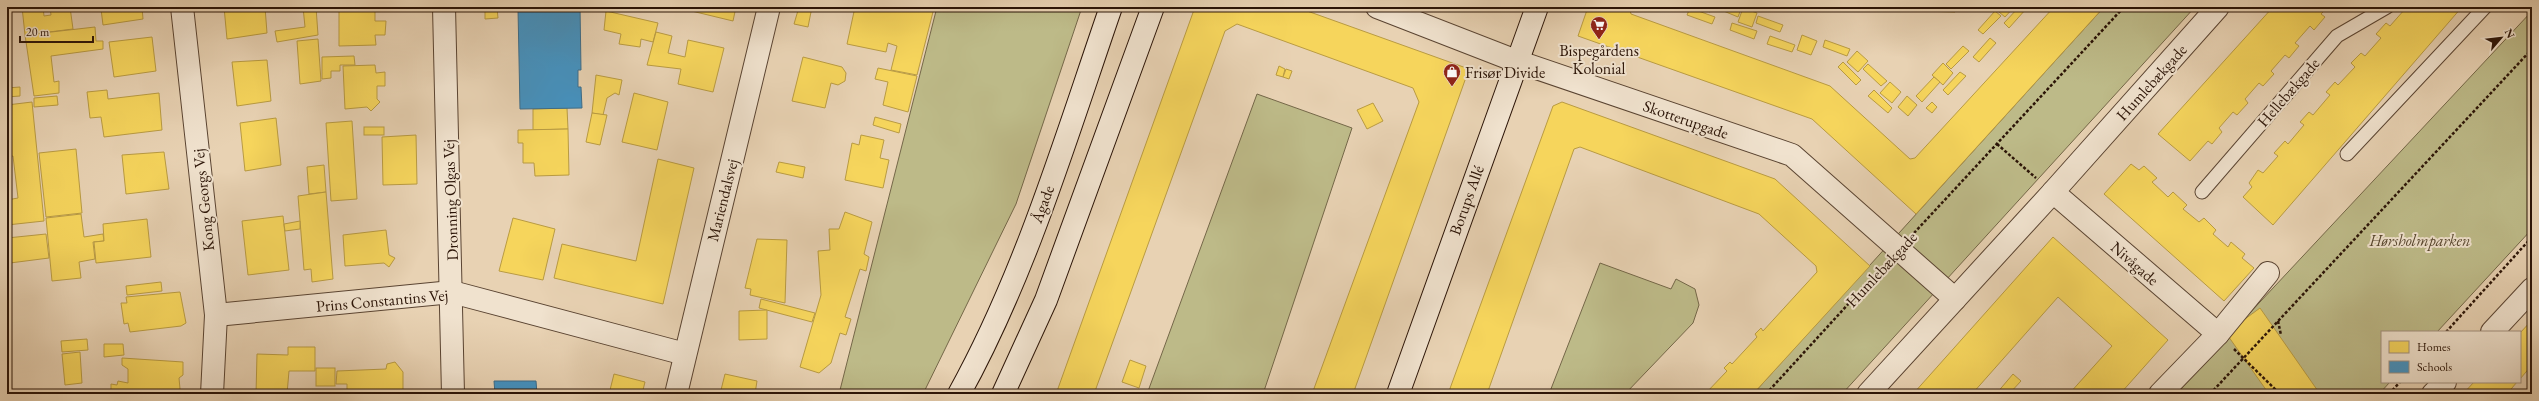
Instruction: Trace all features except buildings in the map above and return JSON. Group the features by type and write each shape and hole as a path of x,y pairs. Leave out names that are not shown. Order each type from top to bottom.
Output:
{"street":[{"name":"Kong Georgs Vej","path":"182,7 216,315 212,394"},
{"name":"Dronning Olgas Vej","path":"444,7 452,292 453,394"},
{"name":"Mariendalsvej","path":"676,394 769,7"},
{"name":"Ågade","path":"959,394 988,337 1036,222 1111,7"},
{"path":"1003,394 1046,300 1153,7"},
{"name":"Skotterupgade","path":"1377,7 1516,61 1792,155 1898,251 1954,299"},
{"name":"Borups Allé","path":"1398,394 1516,61 1537,7"},
{"name":"Humlebækgade","path":"1868,394 2053,192 2218,7"},
{"name":"Nivågade","path":"2053,192 2218,334"},
{"path":"2160,394 2218,334 2268,273"},
{"path":"2493,331 2532,289"},
{"name":"Prins Constantins Vej","path":"216,315 452,292 685,354"},
{"path":"2433,394 2444,383"}],"lane":[{"name":"Hellebækgade","path":"2202,192 2337,36 2387,7"},
{"path":"2347,154 2485,7"}],"path":[{"name":"Humlebækgade","path":"1766,394 2124,7"},
{"path":"2210,394 2277,320 2532,49"},
{"path":"1997,144 2053,192"},
{"path":"2447,331 2532,237"},
{"path":"2277,320 2281,335"},
{"path":"2243,357 2280,394"},
{"path":"2389,394 2399,383"}],"green space":[{"path":"937,7 1082,7 1016,204 923,394 839,394"},
{"path":"2104,7 2195,7 1842,394 1753,394"},
{"name":"Hørsholmparken","path":"2532,11 2532,229 2438,331 2381,331 2381,383 2389,383 2379,394 2174,394"},
{"path":"1257,94 1352,128 1263,394 1147,394"},
{"path":"1600,263 1671,289 1676,279 1695,289 1699,305 1693,323 1625,394 1549,394"}],"place":[{"name":"Bispegårdens Kolonial","path":"1599,40"},
{"name":"Frisør Divide","path":"1452,87"}]}
